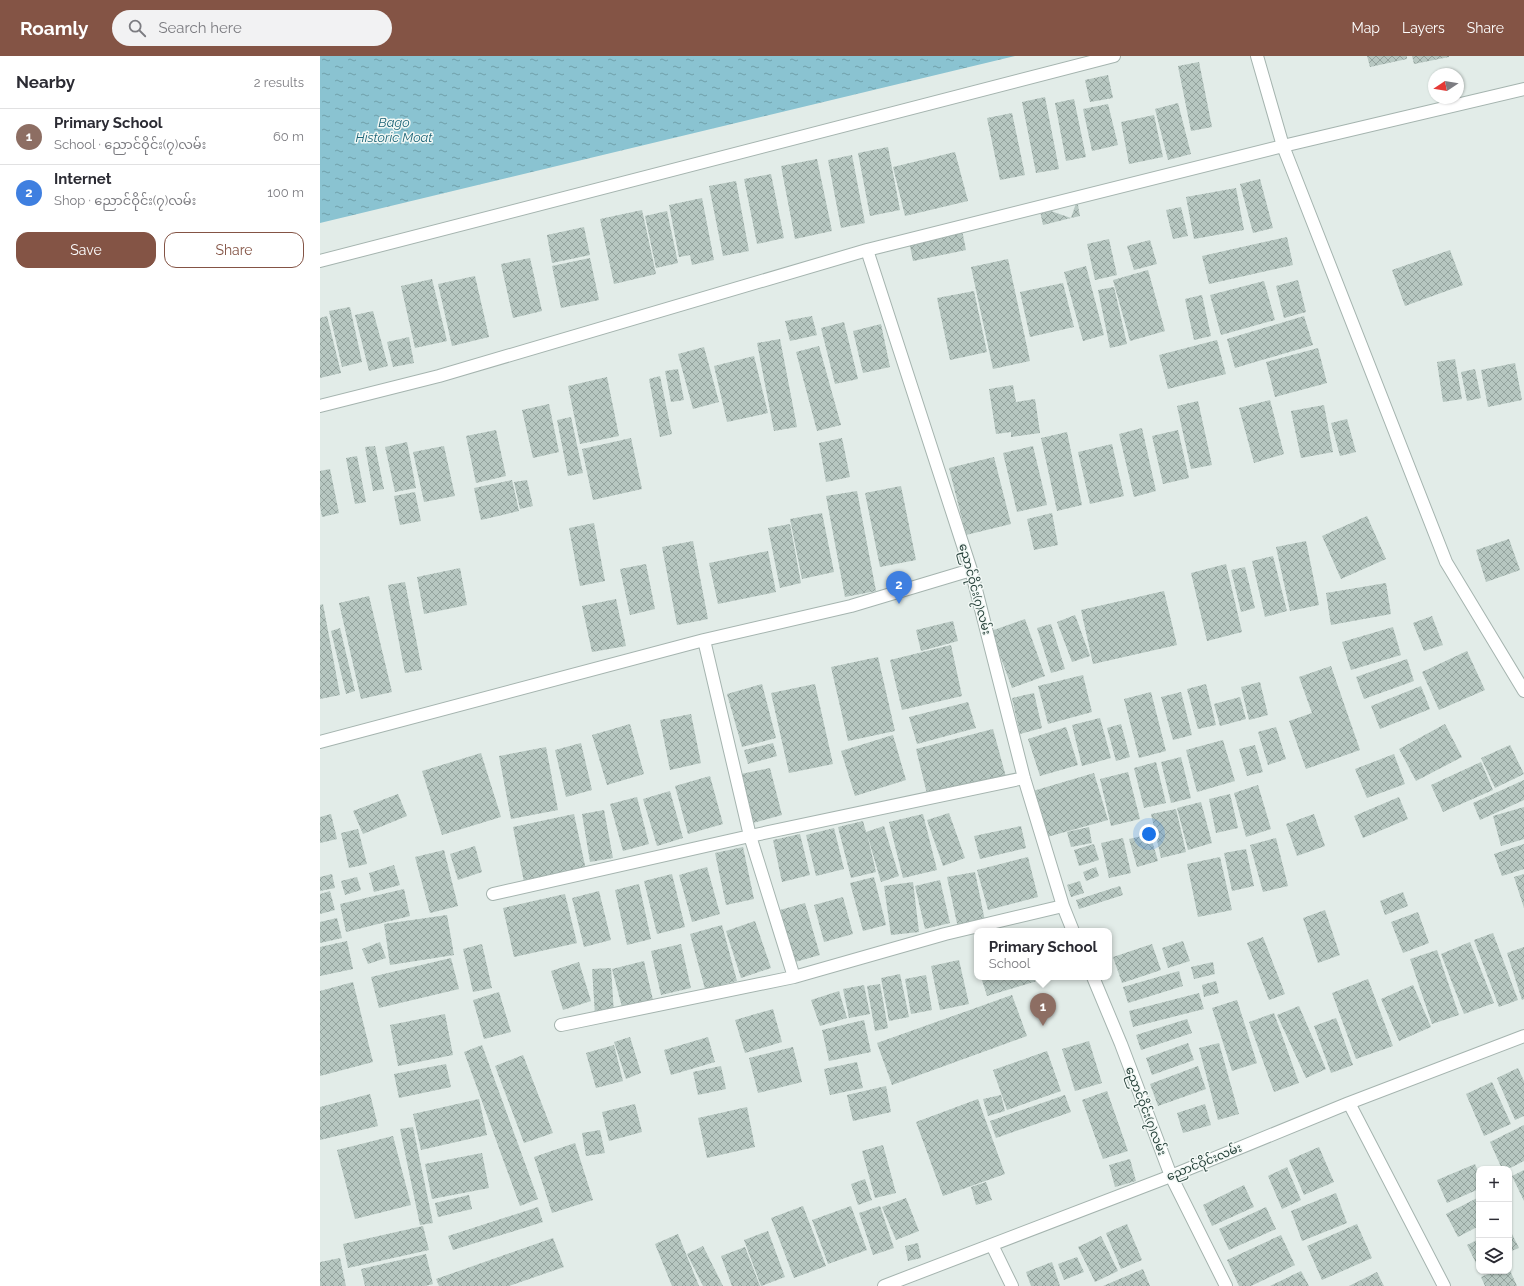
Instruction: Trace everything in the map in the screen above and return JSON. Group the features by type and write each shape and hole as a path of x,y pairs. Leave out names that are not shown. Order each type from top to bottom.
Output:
{"street":[{"path":"320,261 1114,56"},
{"path":"1257,56 1283,146 1446,562 1524,691"},
{"path":"320,406 439,376 867,250 1283,146 1524,89"},
{"name":"ညောင်ဝိုင်း(၇)လမ်း","path":"867,250 971,570 1024,778 1063,906 1072,928"},
{"path":"320,742 704,640 851,606 971,570"},
{"path":"704,640 750,836 794,977"},
{"path":"493,894 750,836 1024,778"},
{"path":"562,1025 794,977 945,934 1063,906"},
{"name":"ညောင်ဝိုင်း(၇)လမ်း","path":"1094,980 1121,1044 1171,1176 1226,1286"},
{"name":"ညောင်ဝိုင်းလမ်း","path":"884,1286 1171,1176 1349,1102 1524,1036"},
{"path":"1349,1102 1444,1286"},
{"path":"992,1245 1012,1286"}],"water":[{"name":"Bago Historic Moat","path":"320,56 1015,56 320,223"}],"building":[{"path":"1367,56 1407,56 1407,59 1370,67"},
{"path":"1412,56 1449,56 1449,57 1414,64"},
{"path":"1199,62 1212,127 1191,131 1178,66"},
{"path":"1108,75 1113,98 1090,102 1085,80"},
{"path":"1045,97 1059,169 1036,173 1022,102"},
{"path":"1074,99 1086,157 1066,161 1055,103"},
{"path":"1178,103 1191,154 1168,160 1155,109"},
{"path":"1108,104 1118,145 1092,151 1083,109"},
{"path":"1012,113 1025,175 1000,180 987,118"},
{"path":"1154,115 1163,157 1129,164 1121,122"},
{"path":"888,147 900,210 870,216 858,153"},
{"path":"955,152 968,201 905,216 893,167"},
{"path":"852,155 865,223 841,228 828,160"},
{"path":"817,159 832,231 795,239 781,166"},
{"path":"771,174 784,238 757,244 744,179"},
{"path":"1260,179 1273,228 1253,233 1240,184"},
{"path":"736,181 749,251 723,256 709,186"},
{"path":"1236,188 1244,230 1194,239 1186,197"},
{"path":"702,198 714,260 692,265 690,255 679,257 669,205"},
{"path":"1077,200 1080,216 1071,218"},
{"path":"1039,207 1071,218 1043,225"},
{"path":"1181,207 1188,236 1173,239 1166,210"},
{"path":"642,210 656,274 614,284 600,219"},
{"path":"667,211 678,263 656,268 645,216"},
{"path":"584,227 590,255 552,263 547,235"},
{"path":"962,230 966,250 913,261 909,241"},
{"path":"1287,237 1293,265 1209,284 1202,256"},
{"path":"1109,239 1117,275 1095,280 1087,244"},
{"path":"1150,240 1157,264 1134,270 1127,246"},
{"path":"1450,250 1463,285 1405,306 1392,270"},
{"path":"530,258 542,311 513,318 501,264"},
{"path":"590,258 599,300 561,308 552,266"},
{"path":"1008,259 1030,361 993,369 971,267"},
{"path":"1086,266 1104,335 1083,341 1064,272"},
{"path":"1148,270 1165,331 1130,341 1113,280"},
{"path":"475,276 489,337 452,346 438,284"},
{"path":"432,279 447,341 415,348 401,286"},
{"path":"1298,280 1306,312 1284,318 1276,286"},
{"path":"1264,281 1275,320 1221,335 1210,295"},
{"path":"1063,283 1074,327 1030,337 1020,292"},
{"path":"1114,287 1127,344 1110,348 1098,290"},
{"path":"974,291 987,352 950,360 937,298"},
{"path":"1202,295 1211,336 1194,340 1185,299"},
{"path":"350,307 362,362 342,367 329,311"},
{"path":"373,311 388,366 369,371 355,315"},
{"path":"327,316 341,373 320,378 320,318"},
{"path":"812,316 817,335 790,341 785,321"},
{"path":"1304,316 1313,345 1235,368 1227,339"},
{"path":"844,322 858,379 835,384 821,328"},
{"path":"881,324 890,367 863,373 853,331"},
{"path":"409,337 414,363 393,367 387,342"},
{"path":"780,339 797,427 774,431 757,343"},
{"path":"1217,340 1226,374 1168,389 1159,355"},
{"path":"819,346 841,425 817,431 796,352"},
{"path":"704,347 719,402 693,409 678,354"},
{"path":"1318,348 1327,383 1275,397 1266,362"},
{"path":"754,356 768,413 727,422 714,366"},
{"path":"1455,359 1462,399 1443,402 1437,362"},
{"path":"1515,363 1522,400 1488,407 1481,370"},
{"path":"678,369 684,400 671,402 665,371"},
{"path":"1475,369 1481,398 1467,401 1461,372"},
{"path":"660,376 672,434 660,437 649,379"},
{"path":"607,377 619,436 580,444 568,386"},
{"path":"1013,385 1016,402 1035,399 1040,433 1011,437 1011,432 996,434 989,389"},
{"path":"1270,400 1284,454 1254,463 1239,408"},
{"path":"1198,401 1212,465 1191,469 1177,406"},
{"path":"549,404 559,452 533,458 522,410"},
{"path":"1324,405 1333,452 1301,458 1291,411"},
{"path":"571,417 583,473 568,476 557,420"},
{"path":"1347,419 1356,452 1340,456 1331,423"},
{"path":"1142,428 1156,491 1134,497 1119,434"},
{"path":"496,430 506,476 476,483 466,436"},
{"path":"1178,430 1189,478 1163,484 1152,436"},
{"path":"1067,432 1082,505 1057,511 1041,438"},
{"path":"631,438 642,489 593,500 582,449"},
{"path":"842,438 850,477 826,482 819,443"},
{"path":"407,442 416,488 395,492 385,447"},
{"path":"1112,444 1124,496 1090,504 1078,452"},
{"path":"375,446 384,489 373,491 365,447"},
{"path":"444,446 455,496 424,502 413,452"},
{"path":"1033,446 1047,505 1017,512 1003,453"},
{"path":"357,456 366,502 355,504 346,458"},
{"path":"994,457 1011,524 966,535 949,468"},
{"path":"330,469 339,513 322,517 320,506 320,471"},
{"path":"512,480 519,511 481,520 474,488"},
{"path":"527,480 533,506 520,509 514,482"},
{"path":"901,486 916,560 880,567 865,493"},
{"path":"857,491 876,591 845,597 826,496"},
{"path":"415,492 421,521 400,525 394,496"},
{"path":"822,513 834,572 802,579 790,519"},
{"path":"1052,513 1058,545 1034,550 1027,519"},
{"path":"1367,516 1386,559 1341,579 1322,536"},
{"path":"594,523 605,581 580,586 569,528"},
{"path":"790,524 801,583 780,588 768,528"},
{"path":"1509,539 1520,570 1486,582 1476,550"},
{"path":"693,541 708,619 677,625 662,547"},
{"path":"1306,541 1319,605 1290,611 1276,547"},
{"path":"768,551 776,592 718,604 709,563"},
{"path":"1273,556 1287,611 1265,617 1252,561"},
{"path":"646,564 655,609 630,615 620,569"},
{"path":"1226,564 1242,632 1207,641 1191,573"},
{"path":"1245,567 1255,608 1241,612 1231,570"},
{"path":"460,568 467,605 424,614 417,577"},
{"path":"405,582 422,670 405,673 388,585"},
{"path":"1386,583 1391,614 1331,625 1326,593"},
{"path":"1164,591 1177,645 1093,664 1081,610"},
{"path":"369,596 392,692 361,699 339,603"},
{"path":"616,599 626,646 592,652 582,606"},
{"path":"323,604 340,695 320,699 320,605"},
{"path":"1075,615 1090,656 1072,662 1057,622"},
{"path":"1432,616 1443,645 1424,651 1413,623"},
{"path":"1025,619 1045,676 1012,688 991,631"},
{"path":"953,621 958,641 921,651 916,630"},
{"path":"1051,624 1065,669 1051,673 1037,628"},
{"path":"1393,627 1401,655 1351,670 1342,642"},
{"path":"340,628 355,691 346,694 331,631"},
{"path":"951,645 962,696 902,710 890,660"},
{"path":"1467,651 1485,690 1439,710 1422,672"},
{"path":"878,657 895,731 848,741 831,667"},
{"path":"1407,659 1414,681 1364,699 1356,677"},
{"path":"1331,666 1360,750 1306,769 1289,721 1312,713 1299,677"},
{"path":"1083,675 1092,712 1048,724 1038,686"},
{"path":"1260,682 1268,715 1249,720 1241,687"},
{"path":"762,684 776,738 742,747 727,694"},
{"path":"815,684 833,764 789,773 771,693"},
{"path":"1206,684 1216,725 1198,729 1187,689"},
{"path":"1421,686 1430,709 1380,729 1371,706"},
{"path":"1151,692 1166,751 1139,758 1124,699"},
{"path":"1181,692 1192,735 1173,740 1161,697"},
{"path":"1034,693 1042,728 1020,734 1012,698"},
{"path":"1240,697 1246,719 1220,726 1214,704"},
{"path":"968,702 976,728 917,744 909,717"},
{"path":"691,714 701,763 670,770 660,720"},
{"path":"1100,718 1111,758 1082,766 1072,725"},
{"path":"630,724 644,774 607,785 592,735"},
{"path":"1121,724 1130,757 1116,761 1107,728"},
{"path":"1445,724 1462,757 1416,781 1399,749"},
{"path":"1066,727 1078,765 1040,776 1028,739"},
{"path":"1276,727 1286,759 1268,765 1258,732"},
{"path":"993,729 1006,777 928,798 916,749"},
{"path":"893,735 906,780 855,796 841,751"},
{"path":"1223,740 1235,781 1197,792 1186,750"},
{"path":"581,743 592,790 566,797 555,750"},
{"path":"773,743 777,756 748,764 744,750"},
{"path":"1255,745 1263,772 1247,776 1239,749"},
{"path":"1510,745 1524,774 1495,788 1481,758"},
{"path":"546,747 558,810 511,819 499,756"},
{"path":"481,753 501,817 442,835 422,771"},
{"path":"1394,754 1405,784 1367,798 1355,769"},
{"path":"1181,757 1191,798 1171,803 1161,762"},
{"path":"1156,762 1166,803 1144,808 1134,768"},
{"path":"1481,762 1493,790 1443,812 1431,785"},
{"path":"770,768 782,815 753,823 741,774"},
{"path":"1128,772 1140,819 1111,826 1100,779"},
{"path":"1094,773 1108,820 1047,837 1033,791"},
{"path":"710,776 723,824 688,834 675,786"},
{"path":"1524,780 1524,800 1480,820 1473,803"},
{"path":"1258,785 1271,829 1246,837 1234,793"},
{"path":"670,791 683,838 657,846 643,799"},
{"path":"398,794 407,816 363,834 353,811"},
{"path":"1230,794 1238,828 1216,833 1209,799"},
{"path":"637,797 649,844 623,851 610,804"},
{"path":"1399,797 1408,819 1363,838 1354,816"},
{"path":"1201,802 1212,843 1188,850 1177,808"},
{"path":"1524,807 1524,839 1501,846 1493,816"},
{"path":"1176,809 1186,852 1161,858 1151,814"},
{"path":"604,810 613,858 590,862 582,814"},
{"path":"949,813 965,858 943,866 927,820"},
{"path":"331,814 337,839 320,843 320,817"},
{"path":"574,814 586,870 524,882 513,827"},
{"path":"923,814 937,870 903,878 889,822"},
{"path":"1314,814 1325,846 1297,856 1286,824"},
{"path":"863,821 866,832 884,826 899,876 881,882 867,834 876,872 851,878 838,827"},
{"path":"1021,826 1026,848 980,859 974,836"},
{"path":"1089,827 1092,843 1071,847 1067,832"},
{"path":"834,828 844,869 816,876 806,835"},
{"path":"358,829 367,864 349,868 341,833"},
{"path":"800,834 810,875 782,882 773,840"},
{"path":"1150,834 1158,861 1137,867 1129,839"},
{"path":"1123,838 1131,873 1109,878 1101,843"},
{"path":"1276,838 1288,886 1263,892 1250,845"},
{"path":"1094,844 1099,860 1079,866 1074,850"},
{"path":"1524,844 1524,869 1502,876 1494,854"},
{"path":"475,846 482,872 458,880 450,854"},
{"path":"743,847 754,899 726,905 715,853"},
{"path":"1246,849 1254,886 1232,891 1224,853"},
{"path":"444,850 458,906 430,913 415,857"},
{"path":"1028,857 1038,897 988,910 977,870"},
{"path":"1220,857 1232,910 1198,917 1187,864"},
{"path":"394,865 400,885 374,892 369,873"},
{"path":"707,867 720,914 692,922 679,875"},
{"path":"1096,867 1099,876 1086,881 1083,872"},
{"path":"975,872 985,921 958,928 947,877"},
{"path":"332,874 335,888 320,891 320,877"},
{"path":"672,874 685,927 657,934 644,881"},
{"path":"1524,874 1524,908 1514,877"},
{"path":"357,877 361,890 345,895 341,881"},
{"path":"874,877 886,925 863,931 850,883"},
{"path":"940,880 950,923 925,929 915,886"},
{"path":"1080,881 1084,893 1071,897 1067,885"},
{"path":"913,882 919,932 891,935 884,886"},
{"path":"639,884 651,939 627,945 615,890"},
{"path":"1120,886 1123,895 1079,909 1076,900"},
{"path":"404,889 410,916 346,932 340,904"},
{"path":"330,891 335,910 320,914 320,894"},
{"path":"599,891 611,940 584,947 572,898"},
{"path":"1403,892 1408,906 1385,915 1380,901"},
{"path":"565,894 577,943 514,957 503,908"},
{"path":"843,897 853,934 824,942 814,905"},
{"path":"805,903 820,955 795,962 780,910"},
{"path":"1325,910 1340,955 1318,963 1303,918"},
{"path":"1418,912 1429,943 1403,953 1391,922"},
{"path":"447,915 454,955 390,965 384,924"},
{"path":"337,918 342,938 320,943 320,922"},
{"path":"755,921 771,968 741,978 726,931"},
{"path":"722,925 737,981 705,989 690,934"},
{"path":"1493,933 1518,1000 1499,1007 1474,940"},
{"path":"1263,937 1285,994 1269,1000 1247,943"},
{"path":"347,941 353,969 320,976 320,947"},
{"path":"1183,941 1190,961 1168,968 1162,948"},
{"path":"380,942 386,958 368,964 362,949"},
{"path":"1470,942 1494,1003 1464,1014 1441,954"},
{"path":"482,944 492,988 473,992 463,949"},
{"path":"681,944 691,988 661,995 651,951"},
{"path":"1152,944 1161,970 1122,983 1113,957"},
{"path":"1524,947 1524,999 1522,1000 1507,953"},
{"path":"1437,950 1459,1015 1432,1024 1410,959"},
{"path":"451,958 459,989 379,1008 371,977"},
{"path":"959,960 969,1004 940,1010 931,966"},
{"path":"644,961 653,1000 622,1007 612,969"},
{"path":"579,962 591,1001 563,1010 551,971"},
{"path":"1213,962 1215,974 1194,979 1191,967"},
{"path":"611,968 614,1014 595,1015 592,969"},
{"path":"1179,971 1183,986 1128,1003 1123,987"},
{"path":"900,974 909,1017 889,1021 881,978"},
{"path":"926,975 932,1010 911,1014 905,979"},
{"path":"1368,979 1393,1046 1356,1059 1332,993"},
{"path":"982,980 1041,980 987,996"},
{"path":"1216,981 1219,993 1204,997 1202,985"},
{"path":"353,982 373,1062 320,1076 320,991"},
{"path":"880,984 888,1028 875,1031 867,986"},
{"path":"864,985 870,1014 849,1018 843,989"},
{"path":"1413,985 1431,1027 1399,1041 1381,999"},
{"path":"839,991 847,1018 820,1026 811,1000"},
{"path":"499,992 511,1032 484,1039 473,1000"},
{"path":"1199,993 1204,1009 1133,1027 1129,1011"},
{"path":"1012,995 1027,1036 892,1085 877,1043"},
{"path":"1237,1000 1257,1063 1232,1071 1212,1008"},
{"path":"1299,1006 1326,1069 1306,1078 1277,1015"},
{"path":"773,1009 782,1042 745,1053 735,1020"},
{"path":"1274,1013 1299,1083 1274,1092 1249,1022"},
{"path":"445,1014 453,1055 398,1066 390,1025"},
{"path":"1336,1018 1353,1065 1331,1073 1314,1026"},
{"path":"1187,1019 1192,1033 1141,1050 1136,1035"},
{"path":"864,1020 871,1052 829,1061 822,1030"},
{"path":"630,1037 641,1073 626,1079 614,1042"},
{"path":"708,1037 715,1062 671,1075 664,1050"},
{"path":"1089,1041 1102,1083 1075,1091 1062,1049"},
{"path":"1188,1043 1194,1060 1152,1075 1146,1058"},
{"path":"1219,1043 1239,1114 1218,1120 1199,1048"},
{"path":"482,1045 538,1199 520,1206 464,1052"},
{"path":"614,1045 623,1081 596,1088 586,1053"},
{"path":"793,1047 802,1082 758,1093 749,1058"},
{"path":"1047,1051 1061,1091 1007,1110 993,1070"},
{"path":"523,1055 553,1133 524,1143 495,1066"},
{"path":"857,1062 863,1088 830,1095 824,1069"},
{"path":"446,1064 451,1087 399,1098 394,1074"},
{"path":"721,1066 726,1089 698,1095 693,1072"},
{"path":"1198,1066 1206,1089 1158,1106 1150,1084"},
{"path":"1518,1068 1524,1081 1524,1116 1515,1120 1497,1078"},
{"path":"1492,1082 1511,1124 1484,1136 1466,1094"},
{"path":"886,1086 891,1112 853,1121 847,1095"},
{"path":"1107,1091 1128,1151 1103,1159 1082,1100"},
{"path":"370,1094 378,1126 320,1140 320,1107"},
{"path":"1001,1095 1005,1111 988,1116 983,1099"},
{"path":"1065,1095 1071,1112 996,1138 990,1121"},
{"path":"479,1099 487,1135 421,1150 413,1114"},
{"path":"978,1099 1005,1174 943,1196 916,1122"},
{"path":"635,1104 642,1132 609,1141 602,1112"},
{"path":"1205,1104 1211,1125 1183,1133 1177,1113"},
{"path":"747,1107 755,1147 707,1158 698,1118"},
{"path":"1524,1125 1524,1161 1512,1167 1501,1166 1490,1142"},
{"path":"413,1127 433,1223 420,1225 400,1129"},
{"path":"600,1130 605,1153 586,1156 582,1133"},
{"path":"393,1136 411,1205 355,1219 337,1150"},
{"path":"575,1143 593,1200 552,1213 534,1157"},
{"path":"883,1145 896,1193 875,1198 862,1151"},
{"path":"1319,1147 1334,1182 1304,1195 1289,1160"},
{"path":"482,1153 489,1188 432,1199 425,1164"},
{"path":"1130,1159 1136,1181 1115,1187 1109,1165"},
{"path":"1475,1164 1476,1166 1476,1190 1447,1203 1437,1180"},
{"path":"1287,1167 1301,1200 1282,1209 1268,1176"},
{"path":"1524,1170 1524,1201 1512,1176"},
{"path":"865,1179 872,1200 858,1205 851,1184"},
{"path":"986,1182 992,1200 976,1205 971,1187"},
{"path":"1244,1185 1254,1207 1212,1226 1203,1205"},
{"path":"1336,1193 1347,1223 1302,1241 1291,1211"},
{"path":"469,1195 472,1209 438,1217 435,1203"},
{"path":"906,1198 919,1231 896,1240 882,1207"},
{"path":"1476,1199 1476,1228 1458,1237 1446,1214"},
{"path":"803,1206 826,1266 794,1278 771,1218"},
{"path":"851,1206 867,1250 828,1264 812,1220"},
{"path":"880,1206 894,1248 873,1255 859,1213"},
{"path":"538,1207 543,1222 453,1250 448,1236"},
{"path":"1266,1207 1276,1229 1229,1250 1219,1229"},
{"path":"1127,1224 1142,1260 1121,1269 1106,1233"},
{"path":"1357,1224 1372,1258 1322,1280 1307,1246"},
{"path":"423,1226 429,1250 348,1268 343,1244"},
{"path":"768,1231 785,1277 761,1286 744,1240"},
{"path":"678,1234 699,1286 672,1286 655,1244"},
{"path":"1512,1234 1519,1248 1512,1251"},
{"path":"1281,1235 1295,1265 1251,1286 1239,1286 1227,1260"},
{"path":"1101,1236 1118,1271 1095,1282 1078,1247"},
{"path":"553,1238 564,1267 509,1286 439,1286 436,1279"},
{"path":"1476,1240 1476,1263 1467,1245"},
{"path":"918,1243 921,1258 908,1261 905,1246"},
{"path":"703,1246 723,1286 703,1286 687,1254"},
{"path":"745,1247 760,1286 732,1286 721,1256"},
{"path":"426,1254 433,1284 425,1286 365,1286 361,1269"},
{"path":"1077,1257 1084,1272 1064,1280 1058,1264"},
{"path":"340,1258 346,1286 320,1286 320,1262"},
{"path":"1052,1262 1060,1286 1031,1286 1026,1272"},
{"path":"1143,1269 1150,1286 1103,1286"},
{"path":"1301,1271 1309,1286 1270,1286"},
{"path":"1377,1272 1384,1286 1349,1286"},
{"path":"1488,1274 1512,1274 1517,1286 1485,1286 1481,1277"}],"place":[{"name":"Internet","path":"899,604"},
{"name":"Primary School","path":"1043,1026"}]}
